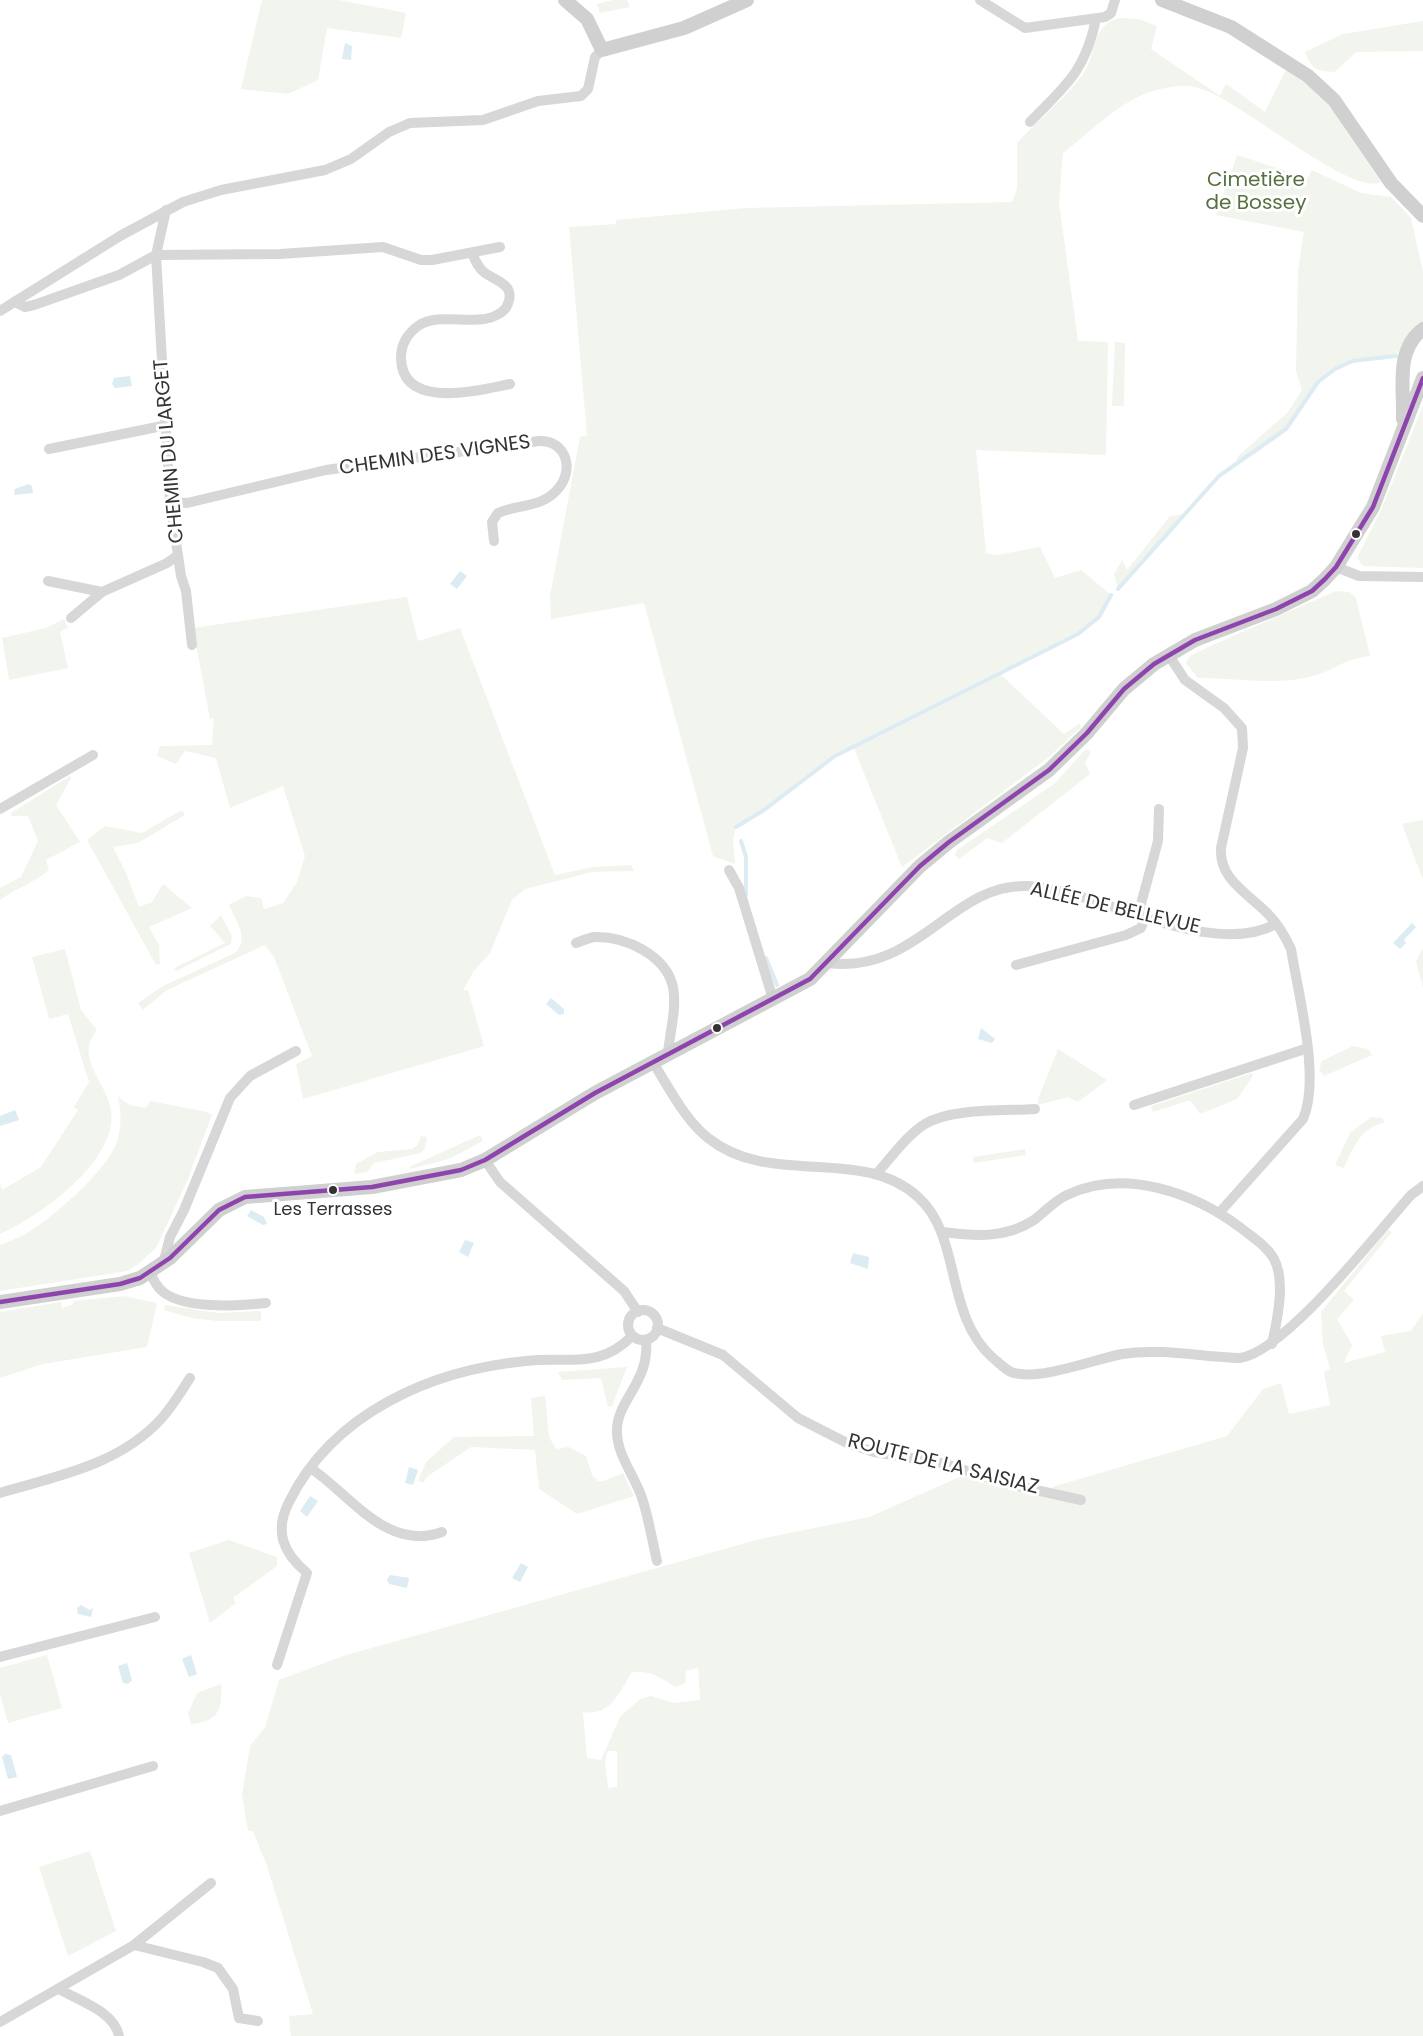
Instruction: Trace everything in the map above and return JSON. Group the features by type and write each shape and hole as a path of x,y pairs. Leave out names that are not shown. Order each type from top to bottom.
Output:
{"street":[{"path":"565,0 587,19 602,50"},
{"path":"0,311 166,210 221,190 334,167 351,159 389,132 410,123 483,120 538,101 584,94 588,89 595,57 602,50 684,28 747,0"},
{"path":"980,0 1025,28 1096,19 1111,13 1115,0"},
{"path":"1162,0 1231,27 1308,76 1334,100 1391,183 1423,216"},
{"path":"1030,122 1078,72 1092,39 1096,19"},
{"name":"CHEMIN DU LARGET","path":"166,210 156,255 170,502 190,612 192,645"},
{"path":"15,302 25,307 34,305 119,275 156,255 280,254 383,247 421,260 432,260 500,247"},
{"path":"472,253 483,272 505,284 509,295 506,308 493,317 437,321 418,326 403,345 402,366 412,383 422,390 433,393 510,384"},
{"path":"1403,425 1405,351 1413,337 1423,329"},
{"path":"0,1302 120,1284 157,1268 219,1210 245,1197 393,1184 461,1170 485,1160 522,1135 652,1061 810,979 920,866 949,842 1049,770 1087,733 1124,689 1168,654 1195,640 1276,609 1312,591 1336,567 1373,507 1423,378"},
{"path":"49,449 167,425"},
{"name":"CHEMIN DES VIGNES","path":"170,502 187,503 334,469 539,441 555,443 562,450 567,462 562,485 542,502 504,510 495,515 492,525 494,541"},
{"path":"71,618 102,592 167,563 178,555"},
{"path":"1336,567 1359,576 1423,578"},
{"path":"48,581 102,592"},
{"path":"1168,654 1185,680 1234,716 1242,728 1243,748 1220,858 1227,876 1276,924 1291,949 1308,1048 1308,1104 1303,1119 1220,1212"},
{"path":"0,809 93,755"},
{"path":"1016,965 1126,936 1141,928 1158,841 1159,809"},
{"path":"729,870 739,888 773,999"},
{"name":"ALLÉE DE BELLEVUE","path":"828,963 853,966 887,957 980,898 1014,886 1057,891 1142,916 1198,929 1241,934 1260,932 1276,924"},
{"path":"576,943 593,937 621,942 650,955 664,968 674,994 668,1053"},
{"path":"1134,1105 1308,1048"},
{"path":"266,1303 221,1305 189,1302 161,1290 157,1268 184,1210 230,1098 250,1076 296,1051"},
{"path":"652,1061 692,1122 709,1139 724,1148 770,1163 877,1173 916,1195 930,1210 942,1233 952,1277 974,1336 984,1349 1013,1372 1026,1374 1070,1368 1135,1353 1240,1358 1255,1354 1272,1344 1307,1311 1411,1195 1423,1186"},
{"path":"877,1173 921,1128 936,1120 964,1114 1035,1109"},
{"path":"485,1160 500,1182 624,1291 638,1311 652,1314 657,1328 652,1337 646,1340 632,1335"},
{"path":"942,1233 975,1236 1007,1233 1026,1224 1068,1194 1089,1188 1121,1184 1155,1187 1220,1212 1263,1245 1274,1259 1278,1292 1272,1344"},
{"path":"632,1335 628,1322 638,1311"},
{"name":"ROUTE DE LA SAISIAZ","path":"657,1328 723,1355 798,1418 849,1444 874,1452 942,1463 1009,1484 1081,1500"},
{"path":"278,1665 307,1573 286,1552 281,1525 289,1502 335,1439 390,1400 423,1384 502,1364 598,1358 616,1350 632,1335"},
{"path":"646,1340 645,1364 618,1420 617,1434 622,1454 642,1499 657,1561"},
{"path":"0,1493 72,1472 121,1451 162,1418 190,1378"},
{"path":"312,1469 393,1532 414,1537 442,1532"},
{"path":"0,1657 155,1617"},
{"path":"0,1811 153,1766"},
{"path":"0,2022 134,1945 211,1883"},
{"path":"134,1945 216,1967 229,1981 239,2018 258,2021"},
{"path":"59,1989 111,2019 119,2036"}],"green space":[{"path":"262,0 339,0 406,13 401,38 327,28 318,80 288,94 241,89"},
{"path":"613,0 627,0 630,7 600,13 597,4"},
{"path":"1119,18 1139,19 1157,26 1151,49 1220,96 1226,84 1265,112 1286,70 1312,88 1328,103 1381,182 1366,183 1346,175 1321,162 1216,95 1187,86 1153,91 1129,102 1063,153 1059,203 1078,341 1108,342 1106,455 976,450 986,553 997,555 1040,547 1055,578 1081,570 1111,595 1099,617 1078,634 999,673 1064,734 1079,724 1081,727 1049,757 902,867 853,746 835,756 736,827 733,840 735,864 713,856 644,603 551,619 550,596 580,437 587,435 569,227 616,224 616,220 746,208 1012,202 1017,189 1017,143 1076,83 1087,66 1099,34 1110,22"},
{"path":"1423,21 1423,51 1356,52 1335,72 1323,71 1313,66 1305,52 1343,34"},
{"name":"Cimetière de Bossey","path":"1237,155 1308,178 1312,170 1361,193 1391,197 1411,218 1423,272 1423,322 1407,336 1396,356 1362,359 1326,375 1306,396 1286,429 1236,464 1237,457 1288,412 1302,390 1296,371 1298,271 1304,232 1216,215"},
{"path":"1115,342 1125,343 1124,406 1112,406"},
{"path":"1423,406 1423,568 1363,566 1357,558 1382,508"},
{"path":"1187,514 1175,524 1118,589 1114,574 1122,560 1127,570 1170,516"},
{"path":"1336,591 1349,592 1356,598 1370,656 1360,657 1313,676 1285,681 1198,678 1186,663 1189,657 1208,647"},
{"path":"407,597 418,641 460,628 555,875 593,867 631,865 634,871 592,872 525,889 512,900 490,953 473,972 463,991 468,990 484,1046 303,1099 296,1064 312,1056 274,957 265,945 167,990 143,1010 138,1003 163,986 235,953 242,936 229,905 246,896 261,898 264,909 283,903 297,882 305,856 283,786 230,808 216,758 185,751 176,764 157,756 160,746 212,745 214,718 210,719 193,628"},
{"path":"64,619 68,627 60,632 68,668 9,680 2,638 46,628"},
{"path":"1086,749 1091,752 1085,763 1090,774 1002,843 987,838 959,859 955,855 957,850 1054,784"},
{"path":"70,776 56,805 80,842 46,860 49,870 0,900 0,888 21,877 38,841 28,816 12,816 11,813"},
{"path":"182,810 185,815 138,843 113,847 139,907 152,902 163,884 192,908 149,927 159,945 160,964 156,965 87,840 105,826 142,833"},
{"path":"1423,820 1423,880 1402,824"},
{"path":"221,915 232,936 231,944 176,971 174,968 225,943 210,926"},
{"path":"1423,948 1423,987 1416,962"},
{"path":"65,949 81,1010 97,1030 91,1041 90,1060 108,1099 111,1110 110,1129 103,1148 90,1167 73,1184 35,1214 0,1234 0,1184 2,1190 41,1167 78,1110 74,1107 89,1082 68,1014 49,1019 32,957"},
{"path":"1353,1046 1368,1049 1372,1055 1324,1076 1319,1070 1322,1061"},
{"path":"1058,1049 1107,1080 1078,1102 1068,1097 1038,1105 1038,1099"},
{"path":"1252,1073 1253,1076 1237,1099 1200,1114 1190,1100 1153,1112 1151,1106"},
{"path":"118,1096 138,1107 146,1108 150,1101 207,1112 212,1115 187,1181 156,1248 127,1271 0,1291 0,1245 27,1233 53,1215 80,1191 112,1153 120,1130"},
{"path":"1371,1117 1383,1118 1384,1123 1376,1125 1364,1134 1344,1168 1335,1165 1350,1133"},
{"path":"480,1135 483,1141 449,1159 410,1169 409,1167"},
{"path":"421,1136 427,1137 425,1148 421,1153 374,1163 367,1172 354,1174 356,1164 378,1152 412,1149 417,1146"},
{"path":"1025,1149 1026,1155 974,1163 973,1157"},
{"path":"1388,1230 1392,1232 1344,1291 1354,1300 1337,1319 1352,1345 1344,1363 1385,1352 1381,1336 1411,1331 1423,1313 1423,2036 291,2036 289,2016 313,2014 267,1866 253,1831 248,1831 242,1794 250,1746 265,1727 279,1680 343,1656 760,1539 869,1517 962,1476 1054,1497 1052,1487 1227,1436 1263,1389 1281,1383 1289,1414 1330,1405 1324,1372 1330,1369 1323,1344 1321,1312","holes":["698,1668 700,1700 674,1703 651,1696 640,1699 620,1717 601,1760 587,1758 583,1712 600,1711 607,1707 618,1696 631,1673 649,1673 676,1687 685,1683 686,1671","608,1751 617,1751 617,1787 608,1788 605,1761"]},
{"path":"124,1296 157,1303 147,1347 43,1364 0,1378 0,1312 61,1302 62,1308 72,1305 74,1301"},
{"path":"165,1305 219,1313 261,1311 261,1321 218,1321 192,1318 164,1310"},
{"path":"627,1367 612,1406 608,1407 601,1378 562,1380 558,1372"},
{"path":"545,1396 549,1437 556,1449 569,1447 586,1456 592,1475 598,1481 604,1481 623,1473 634,1496 577,1514 539,1489 535,1450 471,1447 428,1476 424,1482 418,1481 426,1462 454,1437 534,1436 531,1398"},
{"path":"229,1540 277,1557 277,1566 233,1598 236,1603 210,1623 189,1553"},
{"path":"47,1655 62,1708 8,1723 0,1694 0,1668"},
{"path":"221,1684 221,1701 217,1713 207,1721 191,1724 188,1713 197,1693"},
{"path":"90,1851 116,1931 68,1956 39,1867"}],"shaded area":[{"path":"345,43 352,46 351,60 342,59"},
{"path":"130,376 132,386 115,388 112,384 114,378"},
{"path":"28,484 32,486 33,493 14,495 15,489"},
{"path":"460,571 467,576 457,589 450,584"},
{"path":"1412,923 1416,927 1404,940 1406,943 1400,949 1393,943"},
{"path":"551,998 564,1009 564,1014 559,1015 546,1004"},
{"path":"981,1028 995,1039 992,1043 978,1039"},
{"path":"15,1110 19,1120 0,1126 0,1116"},
{"path":"251,1210 264,1217 267,1224 263,1225 247,1216"},
{"path":"465,1240 474,1243 468,1257 459,1252"},
{"path":"853,1253 869,1257 868,1269 850,1263"},
{"path":"409,1467 418,1470 413,1485 405,1483"},
{"path":"310,1496 318,1501 307,1517 300,1511"},
{"path":"521,1563 528,1567 520,1582 512,1578"},
{"path":"390,1575 409,1578 407,1588 389,1584 387,1580"},
{"path":"81,1605 90,1610 93,1608 91,1617 78,1614 77,1608"},
{"path":"191,1655 197,1674 189,1677 182,1659"},
{"path":"127,1663 132,1680 128,1684 123,1683 118,1666"},
{"path":"5,1754 11,1755 17,1777 8,1779 2,1757"}],"waterway":[{"path":"1118,589 1219,476 1286,429 1318,382 1335,369 1352,361 1396,356"},
{"path":"736,827 764,810 835,756 1078,634 1099,617 1111,595"},
{"path":"741,841 746,857 746,895"},
{"path":"766,958 777,985"}],"transit line":[{"path":"0,1302 120,1284 140,1278 170,1258 219,1210 245,1197 372,1187 461,1170 485,1160 595,1093 810,979 920,866 949,842 1049,770 1087,733 1124,689 1154,664 1195,640 1276,609 1312,591 1325,579 1336,567 1373,507 1423,378"}],"place":[{"name":"Les Terrasses","path":"333,1190"}]}
